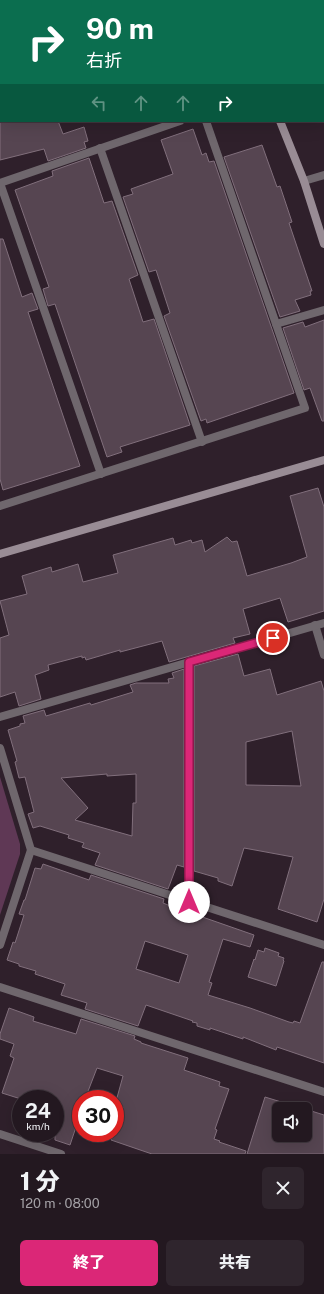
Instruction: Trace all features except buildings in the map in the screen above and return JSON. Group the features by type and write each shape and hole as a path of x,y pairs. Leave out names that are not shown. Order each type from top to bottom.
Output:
{"street":[{"path":"101,474 0,183 177,122"},
{"path":"0,506 305,408 206,122"},
{"path":"280,122 304,181 324,244"},
{"path":"100,148 202,442"},
{"path":"304,181 324,175"},
{"path":"276,324 324,310"},
{"path":"0,554 324,460"},
{"path":"0,717 324,622"},
{"path":"315,625 324,655"},
{"path":"189,662 189,902"},
{"path":"0,748 31,850 0,945"},
{"path":"31,850 189,902 324,944"},
{"path":"0,987 324,1092"},
{"path":"0,1134 61,1154"}],"shaded area":[{"path":"0,777 20,844 20,854 0,915"}],"route":[{"path":"189,902 189,662 273,638"}]}
